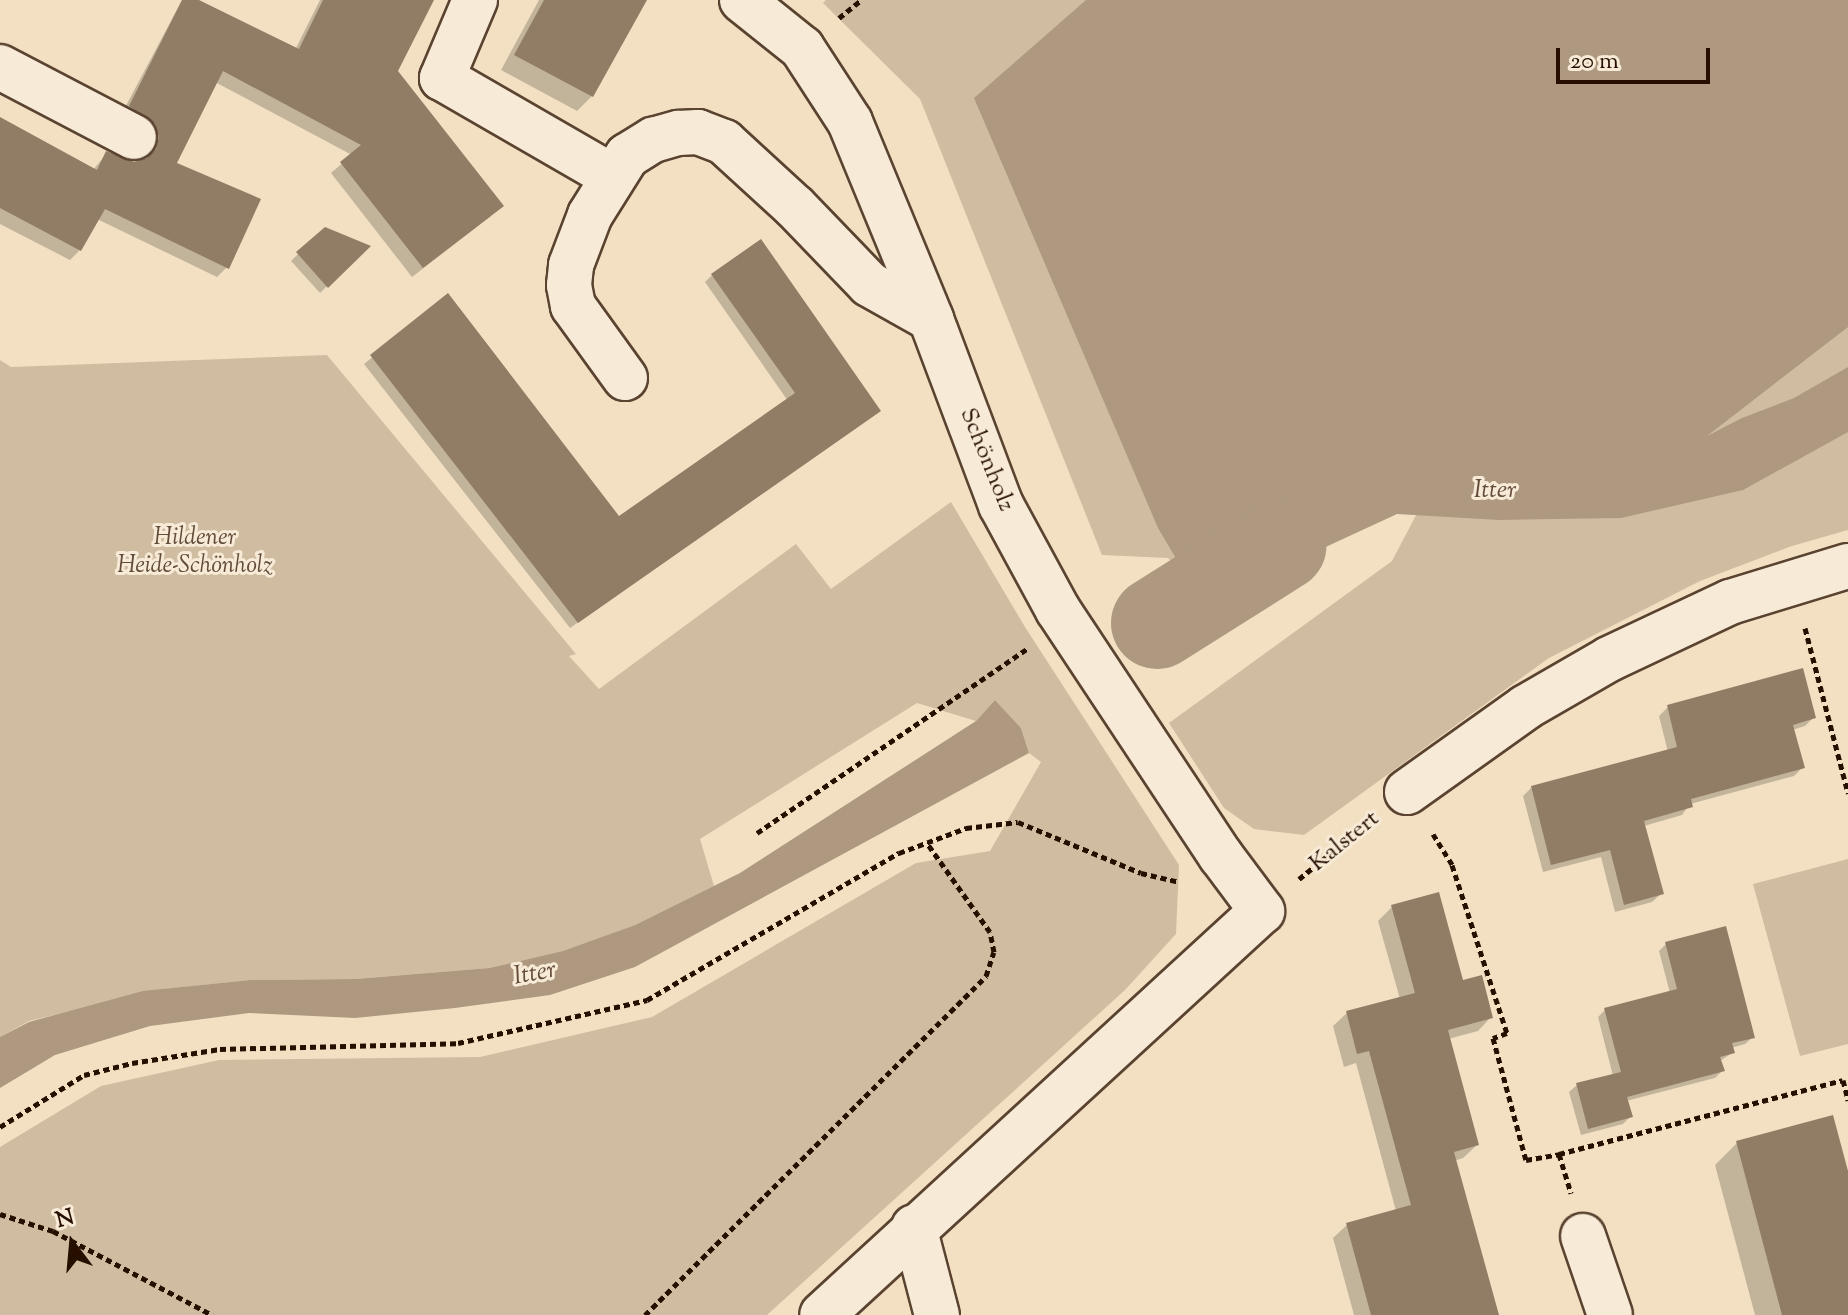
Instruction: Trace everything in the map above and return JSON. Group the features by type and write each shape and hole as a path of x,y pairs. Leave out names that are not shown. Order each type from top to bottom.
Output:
{"street":[{"path":"475,0 442,78 612,176"},
{"name":"Schönholz","path":"742,0 802,48 850,122 931,319 1001,505 1058,610 1221,856 1262,911"},
{"path":"0,67 134,137"},
{"path":"625,378 573,306 569,285 571,265 590,215 627,156 653,140 678,133 698,132 724,142 795,207 869,284 931,319"},
{"path":"1407,792 1526,707 1609,659 1730,602 1848,566"},
{"path":"822,1315 914,1227 1262,911"},
{"path":"914,1227 937,1315"},
{"path":"1583,1236 1610,1315"}],"path":[{"path":"1801,613 1848,793"},
{"path":"757,833 1037,643"},
{"name":"Kalstert","path":"1262,911 1407,792"},
{"path":"0,1127 84,1075 132,1063 220,1049 458,1043 647,1000 899,853 966,828 1018,822 1141,873 1182,882"},
{"path":"1430,829 1452,865 1507,1033 1493,1038 1526,1160 1843,1080 1848,1100"},
{"path":"645,1315 986,976 994,952 990,932 927,843"},
{"path":"1559,1154 1583,1236"},
{"path":"0,1214 53,1231 212,1315"}],"green space":[{"path":"826,0 1848,0 1848,530 1792,546 1700,581 1549,658 1304,835 1254,829 1224,808 1169,723 1392,561 1447,456 1190,582 1168,558 1102,555 920,99 823,3"},
{"name":"Hildener Heide-Schönholz","path":"327,355 576,654 569,656 599,689 796,544 831,589 951,502 1025,627 1179,865 1176,934 1125,990 767,1315 0,1315 0,1147 101,1086 219,1060 480,1057 652,1017 916,863 990,851 1041,762 1029,753 1021,728 995,700 976,721 917,703 700,839 714,886 635,925 564,951 489,968 355,979 250,980 165,989 29,1021 0,1037 0,360 11,367"},
{"path":"1848,859 1848,1044 1800,1056 1753,884"}],"water":[{"path":"1086,0 1848,0 1848,327 1707,436 1742,418 1794,398 1848,367 1848,432 1743,490 1621,518 1499,520 1397,514 1261,577 1200,613 1189,631 1164,599 1190,582 1158,528 974,98"},
{"path":"995,700 1021,728 1029,753 635,967 550,995 455,1008 355,1018 249,1013 150,1026 55,1055 0,1088 0,1037 29,1022 143,991 250,980 355,979 489,968 563,951 635,925 740,873 976,721"}],"building":[{"path":"182,0 199,0 299,49 323,0 434,0 398,71 504,206 423,268 340,162 361,145 223,71 177,163 261,199 229,269 105,209 81,251 0,208 0,117 97,170 106,151 134,162 147,158 156,149 159,137 155,124 129,106"},
{"path":"544,0 647,0 593,97 514,55"},
{"path":"325,227 371,246 328,288 296,252"},
{"path":"761,239 881,411 578,623 370,355 448,293 619,516 795,393 711,274"},
{"path":"1803,668 1816,718 1793,725 1805,768 1691,799 1693,807 1644,821 1664,894 1624,905 1610,850 1551,865 1531,786 1677,747 1667,705"},
{"path":"1439,892 1463,980 1482,975 1493,1018 1448,1030 1479,1145 1454,1152 1499,1315 1371,1315 1346,1223 1411,1205 1369,1051 1357,1054 1346,1011 1415,993 1391,905"},
{"path":"1726,926 1755,1038 1732,1043 1735,1053 1720,1057 1725,1071 1627,1097 1633,1117 1588,1129 1576,1083 1621,1072 1604,1008 1677,989 1665,942"},
{"path":"1833,1115 1848,1171 1848,1315 1782,1315 1736,1141"}],"waterway":[{"name":"Itter","path":"1157,623 1281,545"}]}
